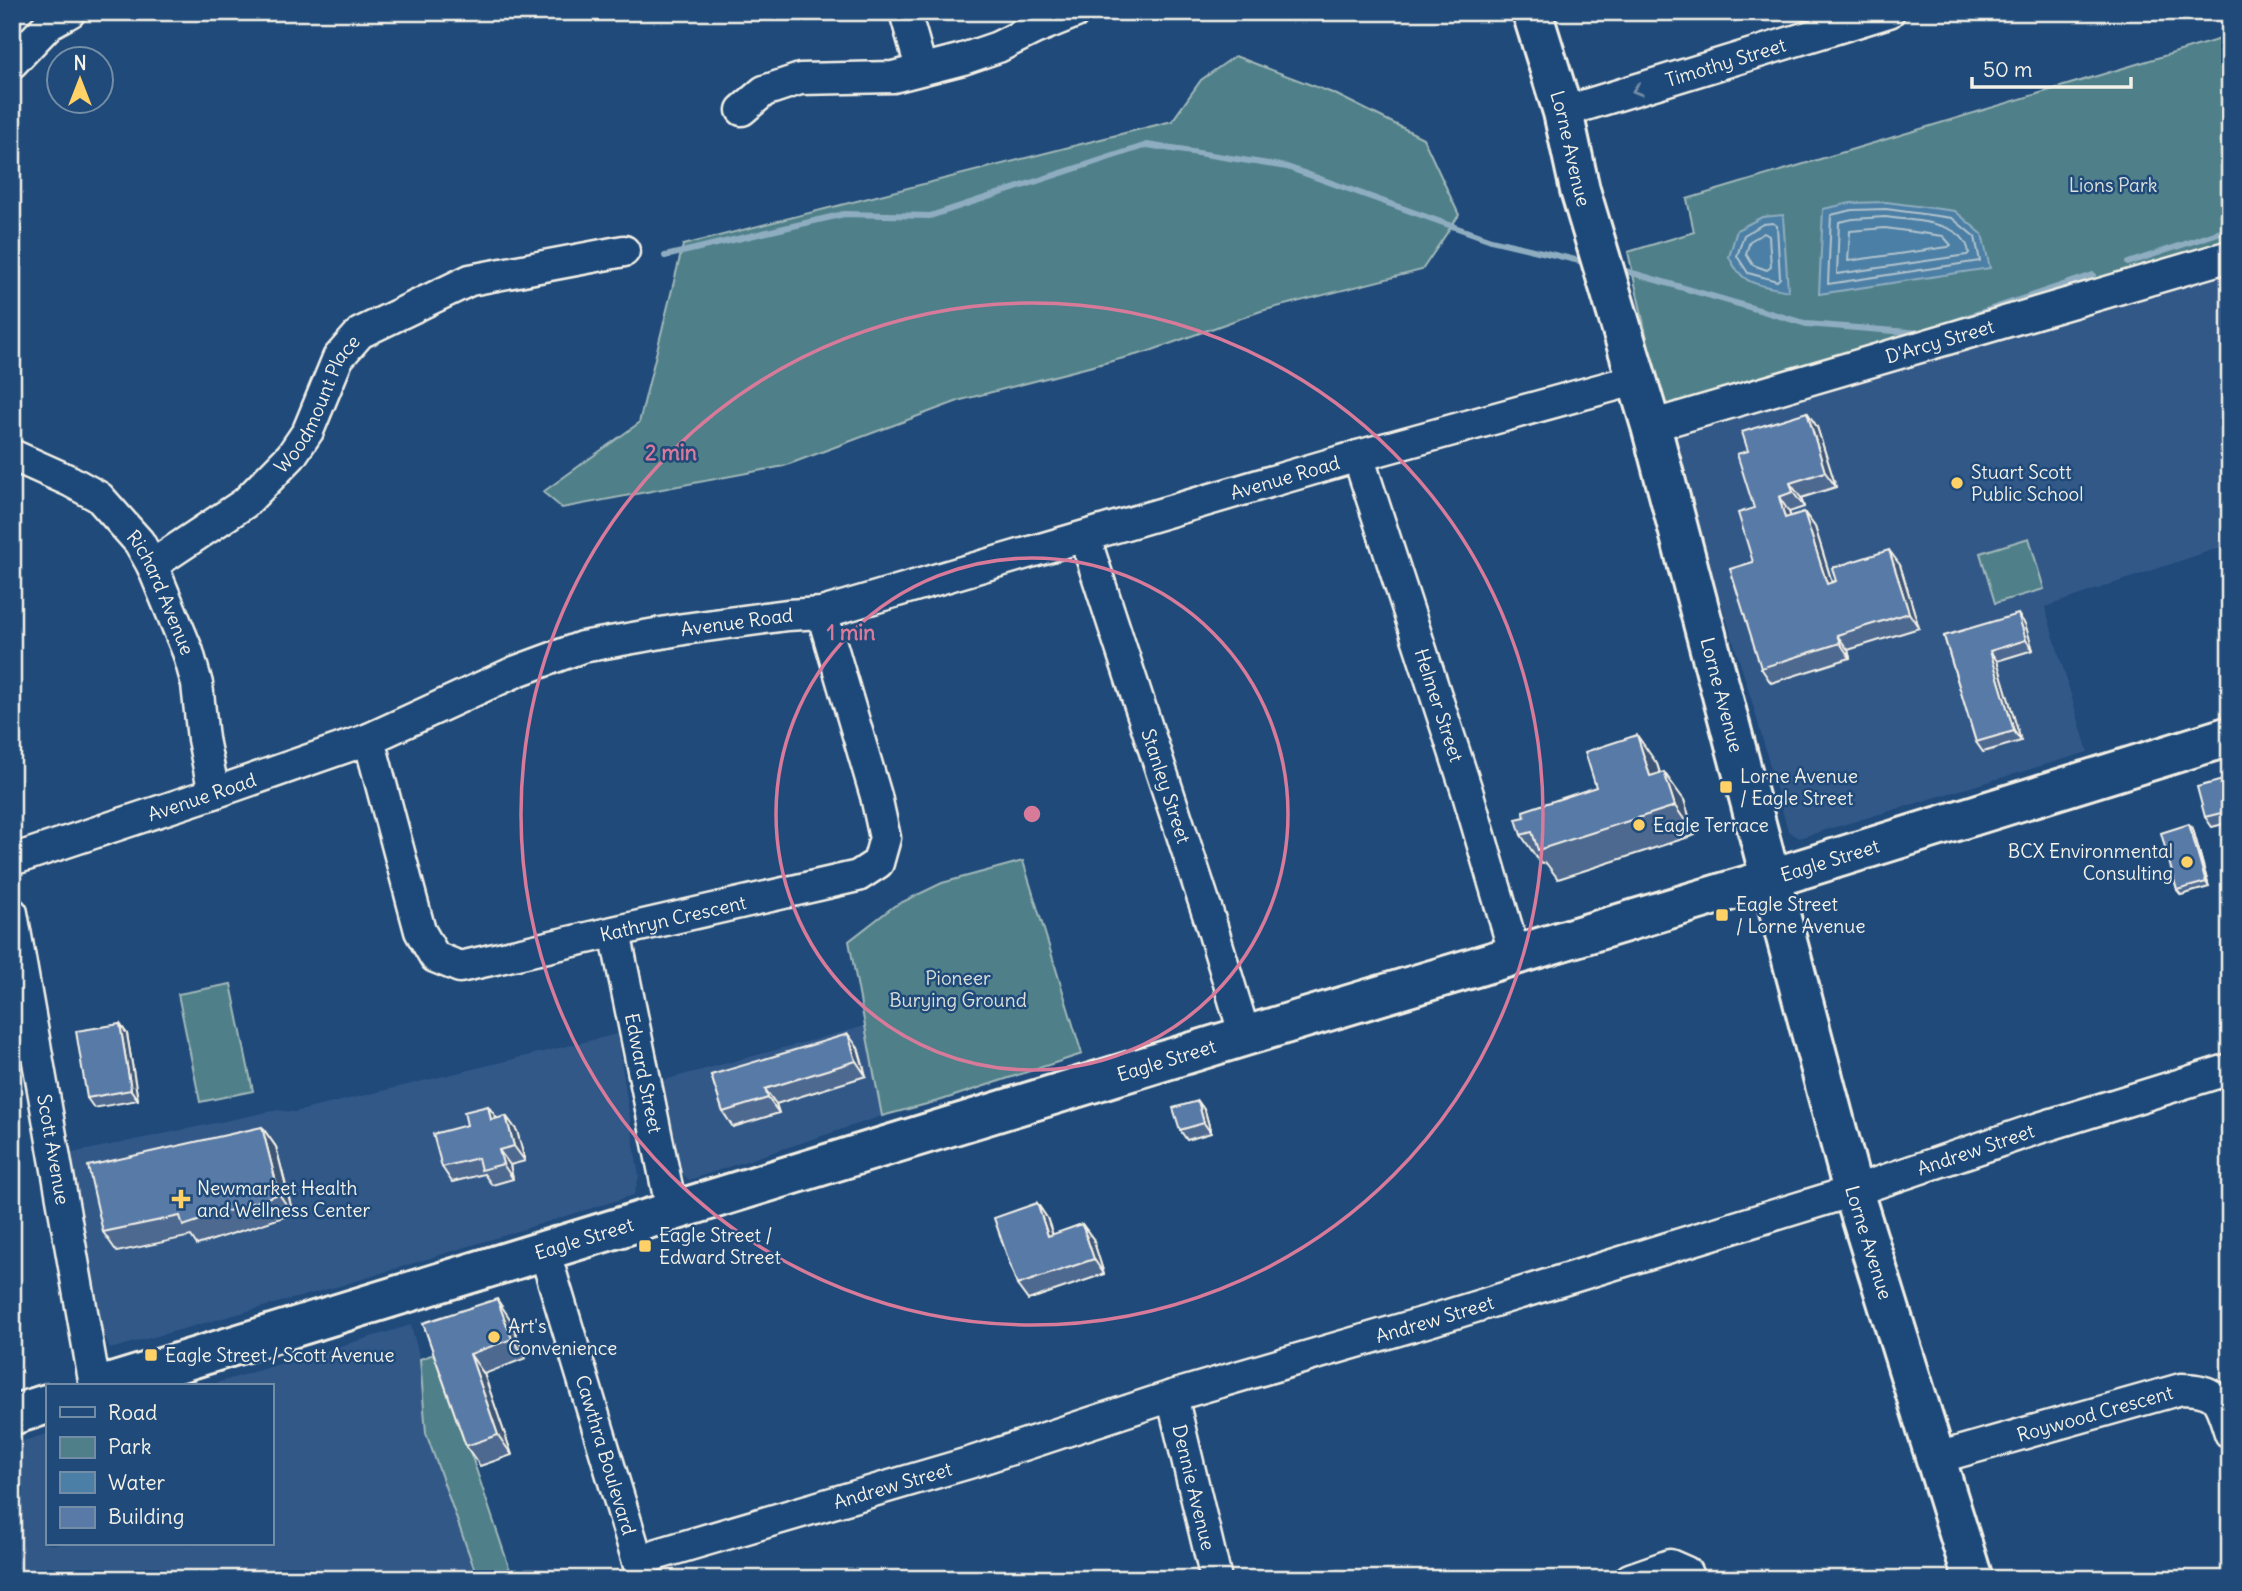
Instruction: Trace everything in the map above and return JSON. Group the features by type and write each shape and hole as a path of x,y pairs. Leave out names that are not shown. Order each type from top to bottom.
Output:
{"main road":[{"name":"Lorne Avenue","path":"1532,12 1563,112 1580,190 1651,426 1853,1191 1973,1579"},
{"name":"Eagle Street","path":"108,1384 2230,736"},
{"path":"12,1415 46,1404"}],"street":[{"path":"12,63 50,23 70,12"},
{"path":"905,12 921,68"},
{"path":"742,110 764,91 800,79 854,80 892,77 999,47 1076,12"},
{"name":"Timothy Street","path":"1563,112 1889,12"},
{"name":"Woodmount Place","path":"152,565 246,503 291,456 308,430 338,358 360,333 470,280 624,251"},
{"name":"D'Arcy Street","path":"1651,426 2230,256"},
{"name":"Avenue Road","path":"12,860 369,739 517,671 582,647 684,629 822,613 1358,456 1638,379"},
{"name":"Richard Avenue","path":"12,455 99,497 139,542 152,565 188,652 197,684 203,739 215,793"},
{"name":"Helmer Street","path":"1358,456 1467,791 1515,955"},
{"name":"Stanley Street","path":"1085,538 1209,917 1245,1036"},
{"name":"Kathryn Crescent","path":"369,739 420,931 435,957 460,967 859,876 878,863 885,838 876,796 822,613"},
{"name":"Scott Avenue","path":"12,913 94,1384"},
{"name":"Edward Street","path":"615,932 672,1212"},
{"name":"Andrew Street","path":"641,1570 658,1554 972,1462 1171,1395 1429,1321 1853,1191 2039,1128 2230,1069"},
{"name":"Cawthra Boulevard","path":"544,1250 641,1570"},
{"name":"Roywood Crescent","path":"1937,1458 2181,1389 2210,1393 2220,1402 2230,1433"},
{"name":"Dennie Avenue","path":"1171,1395 1216,1579"},
{"path":"1630,1579 1670,1565 1686,1572 1689,1579"}],"shaded area":[{"name":"Stuart Scott Public School","path":"2230,267 2230,544 2045,607 2088,752 1799,838 1788,831 1753,705 1665,421"},
{"path":"865,1026 882,1116 689,1180 676,1168 660,1081"},
{"path":"617,1034 639,1177 634,1195 343,1285 110,1349 102,1329 72,1153 277,1110 295,1112"},
{"path":"411,1325 420,1359 426,1434 478,1579 12,1579 12,1444 46,1434 46,1546 273,1546 273,1384 213,1384"}],"green space":[{"name":"Lions Park","path":"2230,36 2230,267 1665,421 1628,252 1694,232 1687,199"},
{"path":"1235,56 1335,94 1423,138 1459,215 1422,270 1261,311 1147,352 961,400 784,466 562,508 543,492 639,423 683,245 1172,121 1201,80"},
{"path":"2029,538 2044,589 1995,603 1980,553"},
{"name":"Pioneer Burying Ground","path":"1023,861 1082,1054 942,1100 882,1116 849,941 894,906 942,883"},
{"path":"231,984 253,1091 200,1102 178,994"},
{"path":"437,1353 513,1579 478,1579 426,1433 420,1359"}],"water":[{"path":"1886,202 1955,211 1982,234 1990,268 1819,294 1823,209 1851,203"},
{"path":"1783,215 1788,291 1752,283 1740,274 1729,257 1737,230 1762,217"}],"building":[{"path":"1807,412 1825,472 1790,483 1793,492 1779,497 1785,518 1804,512 1827,584 1836,581 1832,568 1889,550 1909,613 1837,635 1840,643 1761,668 1730,569 1753,562 1738,513 1754,508 1737,454 1748,451 1742,432"},
{"path":"2018,614 2026,640 1990,651 2014,731 1976,742 1944,636"},
{"path":"1637,735 1650,776 1664,772 1675,806 1538,850 1532,832 1521,835 1516,819 1525,817 1523,811 1596,787 1585,752"},
{"path":"2230,778 2230,823 2228,824 2225,812 2205,817 2197,787"},
{"name":"BCX Environmental Consulting","path":"2189,824 2206,882 2177,890 2161,833"},
{"path":"120,1024 131,1090 87,1098 76,1031"},
{"path":"848,1034 856,1061 765,1089 768,1098 723,1112 711,1075"},
{"path":"1198,1101 1204,1123 1180,1130 1173,1108"},
{"path":"488,1106 491,1120 506,1116 514,1146 499,1150 503,1164 481,1170 478,1158 442,1167 433,1134 467,1125 464,1112"},
{"path":"262,1127 279,1194 183,1226 180,1216 103,1232 88,1166"},
{"path":"1037,1203 1048,1236 1082,1224 1094,1259 1017,1285 994,1218"},
{"path":"497,1299 512,1339 470,1354 498,1435 466,1446 423,1323"}],"waterway":[{"path":"665,256 844,214 930,216 1147,145 1287,167 1491,240 1584,262"},
{"path":"2128,263 2230,229"},
{"path":"1622,270 1807,324 1920,333"},
{"path":"1950,323 2093,275"}],"place":[{"name":"Stuart Scott Public School","path":"1957,483"},
{"name":"Lorne Avenue / Eagle Street","path":"1726,787"},
{"name":"Eagle Terrace","path":"1639,825"},
{"name":"BCX Environmental Consulting","path":"2187,862"},
{"name":"Eagle Street / Lorne Avenue","path":"1722,915"},
{"name":"Newmarket Health and Wellness Center","path":"181,1199"},
{"name":"Eagle Street / Edward Street","path":"645,1246"},
{"name":"Art's Convenience","path":"494,1337"},
{"name":"Eagle Street / Scott Avenue","path":"151,1355"}]}
